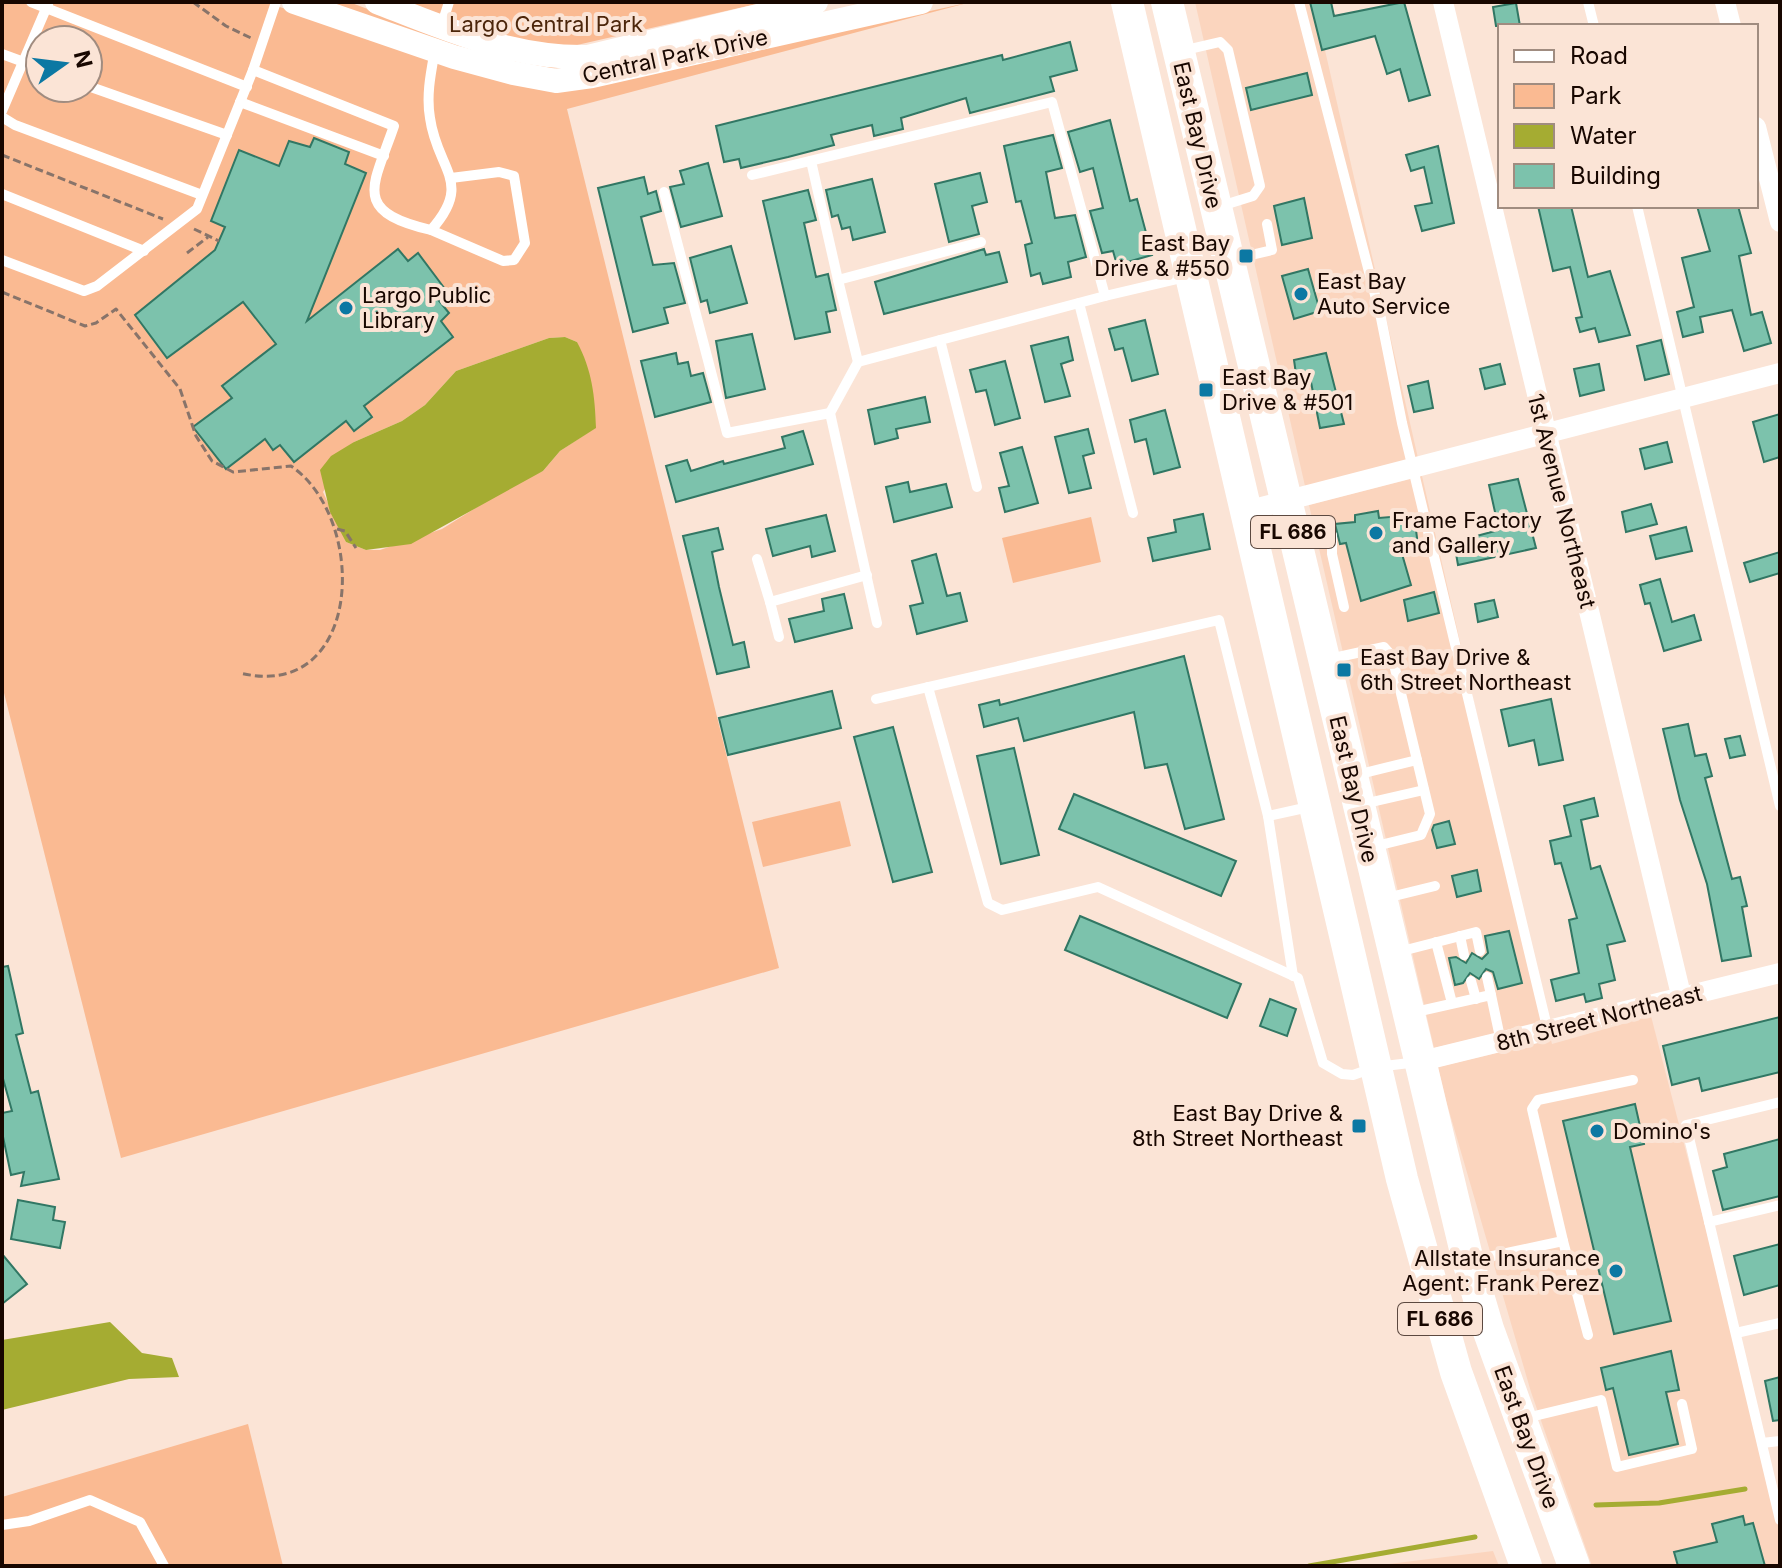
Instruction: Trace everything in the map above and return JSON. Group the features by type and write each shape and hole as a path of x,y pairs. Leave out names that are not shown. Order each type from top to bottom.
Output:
{"main road":[{"name":"East Bay Drive","path":"1127,2 1189,276 1427,1277 1456,1372 1526,1566"},
{"name":"East Bay Drive","path":"1167,2 1286,501 1318,557 1326,592 1324,660 1468,1261 1574,1566"}],"street":[{"name":"Central Park Drive","path":"294,2 438,37 557,58 588,57 816,2"},
{"name":"Central Park Drive","path":"377,2 438,37 454,57 556,81 592,76 921,2"},
{"name":"1st Avenue Northeast","path":"1443,2 1682,999"},
{"path":"1725,2 1730,24"},
{"path":"1758,135 1780,222"},
{"path":"1246,511 1780,373"},
{"name":"8th Street Northeast","path":"1418,1062 1780,973"}],"lane":[{"path":"31,2 47,5 247,87"},
{"path":"2,260 84,291 97,286 192,215 247,87 276,2"},
{"path":"431,230 448,212 453,193 451,178 436,146 429,116 428,91 438,37 449,2"},
{"path":"1299,2 1381,318 1413,468 1548,1031"},
{"path":"1588,2 1594,24"},
{"path":"47,5 2,114 15,125 202,195"},
{"path":"1178,52 1220,42 1228,50 1260,186 1253,196 1215,207"},
{"path":"2,54 22,62"},
{"path":"253,70 394,126 372,186 378,206 391,217 431,230 503,261 514,260 525,243 514,176 499,172 451,178"},
{"path":"104,92 227,135"},
{"path":"240,102 384,156"},
{"path":"752,175 1052,102 1105,296"},
{"path":"811,161 858,362 830,413 877,623"},
{"path":"664,192 727,433 830,413"},
{"path":"2,194 144,251"},
{"path":"1637,208 1780,806"},
{"path":"1228,260 1272,250 1267,224"},
{"path":"838,280 981,242"},
{"path":"858,362 1189,276"},
{"path":"1079,303 1133,513"},
{"path":"940,340 977,487"},
{"path":"1318,557 1332,535"},
{"path":"757,559 779,637"},
{"path":"770,602 867,575"},
{"path":"1326,592 1344,607"},
{"path":"876,699 1219,620 1268,816 1293,976"},
{"path":"1324,660 1384,647 1392,656 1430,814 1421,835 1368,848"},
{"path":"928,687 988,903 1002,910 1098,887 1298,978 1323,1063 1342,1074 1353,1075 1376,1067 1418,1062"},
{"path":"1354,790 1417,760"},
{"path":"1354,790 1424,790"},
{"path":"1268,816 1315,805"},
{"path":"1380,900 1435,886"},
{"path":"1392,953 1476,932 1480,951"},
{"path":"1460,936 1464,955"},
{"path":"1436,942 1452,1003"},
{"path":"1487,977 1501,1042"},
{"path":"1471,981 1476,999"},
{"path":"1407,1014 1491,995"},
{"path":"1588,1335 1532,1109 1538,1100 1633,1080"},
{"path":"1780,1102 1686,1125 1780,1520"},
{"path":"1709,1222 1780,1205"},
{"path":"1468,1261 1563,1241"},
{"path":"1736,1333 1780,1323"},
{"path":"1521,1419 1601,1400 1617,1467 1692,1449 1682,1404"},
{"path":"1762,1443 1780,1441"},
{"path":"2,1525 29,1521 90,1500 140,1522 164,1566"}],"path":[{"path":"193,2 226,26 251,38"},
{"path":"2,155 166,220"},
{"path":"194,229 219,241"},
{"path":"187,253 208,237"},
{"path":"2,292 85,326 96,323 116,309 180,389 196,436 212,461 233,472 291,466 328,511 337,529 342,573 341,601 327,644 314,659 285,672 256,676 240,673"},
{"path":"337,529 345,531 356,548"}],"shaded area":[{"path":"1195,2 1314,2 1418,458 1305,486"},
{"path":"1422,476 1547,1021 1434,1048 1309,505"},
{"path":"1651,1016 1780,1516 1780,1566 1592,1566 1531,1392 1438,1067 1551,1040 1552,1044"},
{"path":"1493,1551 1499,1566 1373,1566"}],"green space":[{"path":"2,2 264,2 314,18 603,83 971,2 567,109 779,968 121,1158 2,685","holes":["565,337 577,342 595,428 560,451 543,471 514,484 442,529 380,550 366,550 346,542 323,492 354,442 402,421 425,405 456,371 549,338"]},
{"path":"329,2 349,2 437,35 580,67 554,68 490,57"},
{"name":"Largo Central Park","path":"394,2 765,2 577,45 526,45"},
{"path":"1091,517 1101,562 1013,583 1002,538"},
{"path":"840,801 851,846 763,867 752,822"},
{"path":"248,1424 283,1566 2,1566 2,1497"}],"water":[{"path":"565,337 577,342 586,363 594,394 596,428 560,451 543,471 411,544 366,550 346,542 330,512 320,470 331,456 402,421 425,405 456,371 549,338"},
{"path":"110,1322 142,1353 172,1358 179,1377 129,1379 2,1410 2,1340"}],"building":[{"path":"1310,2 1331,2 1334,16 1404,2 1430,95 1409,101 1400,69 1387,74 1375,36 1322,50"},
{"path":"1516,3 1520,24 1496,26 1493,7"},
{"path":"1070,42 1077,70 1050,77 1054,91 970,113 966,98 901,118 903,129 874,136 872,125 831,135 834,145 788,157 741,168 739,159 724,162 716,126 1002,55 1003,60"},
{"path":"1307,73 1312,95 1251,110 1246,88"},
{"path":"1110,120 1130,201 1137,199 1152,255 1117,265 1113,251 1102,253 1090,211 1103,208 1093,168 1080,172 1068,132"},
{"path":"1053,135 1062,168 1046,172 1055,218 1075,215 1086,257 1068,262 1071,277 1043,284 1040,273 1031,276 1025,245 1032,243 1021,201 1016,202 1004,146"},
{"name":"Largo Public Library","path":"314,138 349,152 345,164 366,173 307,321 398,249 408,261 418,253 445,289 436,297 449,313 441,321 453,337 364,406 372,417 354,431 346,421 294,462 280,445 273,450 265,439 226,469 193,427 232,398 222,386 276,344 243,302 167,358 135,315 215,250 225,227 211,221 239,150 279,166 289,141 310,147"},
{"path":"1438,146 1454,223 1422,231 1415,206 1432,203 1424,167 1411,171 1406,155"},
{"path":"708,163 722,216 681,227 670,187 684,184 680,171"},
{"path":"980,173 987,202 972,206 979,234 949,242 935,184"},
{"path":"644,177 648,194 656,191 661,211 641,217 653,265 674,263 685,303 664,308 668,323 633,332 598,188"},
{"path":"872,179 885,232 853,240 850,227 842,229 838,215 832,217 826,190"},
{"path":"808,190 816,220 804,223 816,277 828,274 836,310 826,312 830,332 795,339 763,201"},
{"path":"1304,198 1312,238 1282,245 1274,206"},
{"path":"1538,208 1571,208 1588,277 1610,271 1630,335 1599,342 1595,328 1580,332 1576,318 1582,317 1570,267 1553,271"},
{"path":"1698,208 1739,208 1751,253 1739,256 1751,315 1762,312 1771,343 1744,351 1732,310 1700,317 1703,332 1683,337 1677,312 1694,307 1682,258 1710,251"},
{"path":"731,246 747,303 710,313 707,300 701,302 690,258"},
{"path":"984,249 986,255 999,252 1007,282 884,314 875,282"},
{"name":"East Bay Auto Service","path":"1308,269 1320,311 1294,319 1282,276"},
{"path":"1145,320 1158,374 1132,381 1123,348 1115,350 1109,329"},
{"path":"752,334 765,389 726,398 716,341"},
{"path":"1068,337 1073,360 1061,364 1070,396 1045,402 1031,346"},
{"path":"1661,340 1669,374 1645,380 1637,346"},
{"path":"676,353 678,364 688,362 691,376 703,373 711,402 655,417 641,361"},
{"path":"1326,353 1344,424 1320,428 1309,372 1296,374 1294,360"},
{"path":"1005,361 1020,418 995,425 986,390 976,392 970,370"},
{"path":"1500,364 1505,384 1485,389 1480,369"},
{"path":"1599,364 1604,390 1580,396 1574,369"},
{"path":"1428,381 1433,408 1414,412 1408,386"},
{"path":"925,397 930,422 896,429 898,438 875,444 868,410"},
{"path":"1165,410 1180,467 1154,474 1146,439 1135,442 1130,420"},
{"path":"1780,414 1780,457 1764,462 1753,422"},
{"path":"1088,429 1094,453 1083,456 1091,488 1069,493 1055,437"},
{"path":"803,431 813,464 676,502 666,466 687,460 691,471 723,461 724,464 785,448 782,437"},
{"path":"1667,442 1672,462 1645,469 1640,449"},
{"path":"1022,447 1038,503 1005,512 999,488 1009,486 1000,453"},
{"path":"1518,479 1536,548 1458,565 1454,542 1499,530 1489,485"},
{"path":"908,482 910,492 946,484 952,507 894,522 886,487"},
{"path":"1651,504 1657,524 1626,532 1622,512"},
{"path":"1378,511 1379,518 1414,515 1418,545 1400,547 1411,585 1361,601 1346,543 1340,544 1335,524 1355,522 1355,515"},
{"path":"1203,514 1210,549 1153,561 1148,538 1176,532 1174,520"},
{"path":"826,515 835,551 812,557 810,546 773,556 766,529"},
{"path":"1686,527 1692,551 1656,559 1650,536"},
{"path":"718,528 723,549 712,552 719,587 733,645 744,642 749,667 717,674 683,536"},
{"path":"1780,552 1780,573 1750,582 1744,563"},
{"path":"936,554 947,596 960,593 967,621 917,634 910,606 923,603 912,561"},
{"path":"1660,579 1672,622 1694,615 1701,640 1664,651 1650,603 1645,604 1640,585"},
{"path":"1434,592 1439,613 1408,621 1404,600"},
{"path":"844,594 852,628 795,642 789,619 824,611 822,599"},
{"path":"1494,600 1498,617 1478,622 1475,604"},
{"path":"1184,656 1224,819 1185,829 1167,764 1145,768 1134,712 1024,741 1018,718 984,727 979,705 999,700 1000,705"},
{"path":"832,691 841,728 728,755 719,718"},
{"path":"1551,699 1563,760 1539,765 1534,740 1509,746 1501,710"},
{"path":"1688,724 1695,756 1706,754 1712,776 1705,778 1732,879 1740,877 1747,906 1742,907 1751,956 1722,961 1707,884 1680,800 1663,729"},
{"path":"893,727 932,872 893,882 854,737"},
{"path":"1740,736 1745,755 1730,758 1725,739"},
{"path":"1014,748 1039,855 1001,864 977,756"},
{"path":"1074,794 1236,861 1221,896 1059,829"},
{"path":"1594,798 1598,816 1581,820 1591,869 1600,866 1625,941 1607,945 1615,980 1599,984 1602,998 1586,1002 1584,994 1556,1001 1551,980 1579,973 1569,920 1577,918 1561,863 1555,864 1550,841 1571,836 1564,806"},
{"path":"1449,821 1455,844 1437,848 1432,830 1434,825"},
{"path":"1477,870 1481,891 1457,897 1452,876"},
{"path":"1080,916 1241,984 1227,1018 1065,950"},
{"path":"1509,931 1522,983 1498,989 1493,972 1486,969 1479,979 1470,973 1463,983 1455,985 1449,958 1456,957 1466,963 1472,953 1482,959 1488,953 1485,936"},
{"path":"8,966 23,1033 16,1035 31,1093 38,1091 59,1179 21,1186 24,1172 11,1175 2,1132 2,1113 12,1111 2,1075 2,967"},
{"path":"1270,999 1296,1009 1287,1036 1260,1026"},
{"path":"1780,1017 1780,1072 1702,1091 1699,1078 1672,1085 1663,1046"},
{"path":"1635,1104 1644,1144 1630,1147 1671,1321 1614,1334 1563,1121"},
{"path":"1780,1139 1780,1196 1723,1210 1713,1171 1727,1167 1724,1154"},
{"path":"18,1200 55,1207 53,1220 65,1222 60,1248 11,1239"},
{"path":"1780,1244 1780,1285 1744,1295 1734,1256"},
{"path":"2,1254 27,1284 2,1304"},
{"path":"1671,1351 1679,1390 1666,1392 1678,1444 1629,1455 1613,1388 1606,1390 1601,1368"},
{"path":"1780,1377 1780,1420 1773,1421 1765,1381"},
{"path":"1743,1516 1745,1525 1753,1523 1765,1566 1678,1566 1674,1552 1717,1542 1712,1524"}],"waterway":[{"path":"1596,1505 1659,1503 1745,1489"},
{"path":"1309,1566 1475,1537"}],"place":[{"name":"East Bay Drive & #550","path":"1246,256"},
{"name":"East Bay Auto Service","path":"1301,294"},
{"name":"Largo Public Library","path":"346,308"},
{"name":"East Bay Drive & #501","path":"1206,390"},
{"name":"Frame Factory and Gallery","path":"1376,533"},
{"name":"East Bay Drive & 6th Street Northeast","path":"1344,670"},
{"name":"East Bay Drive & 8th Street Northeast","path":"1359,1126"},
{"name":"Domino's","path":"1597,1131"},
{"name":"Allstate Insurance Agent: Frank Perez","path":"1616,1271"}]}
